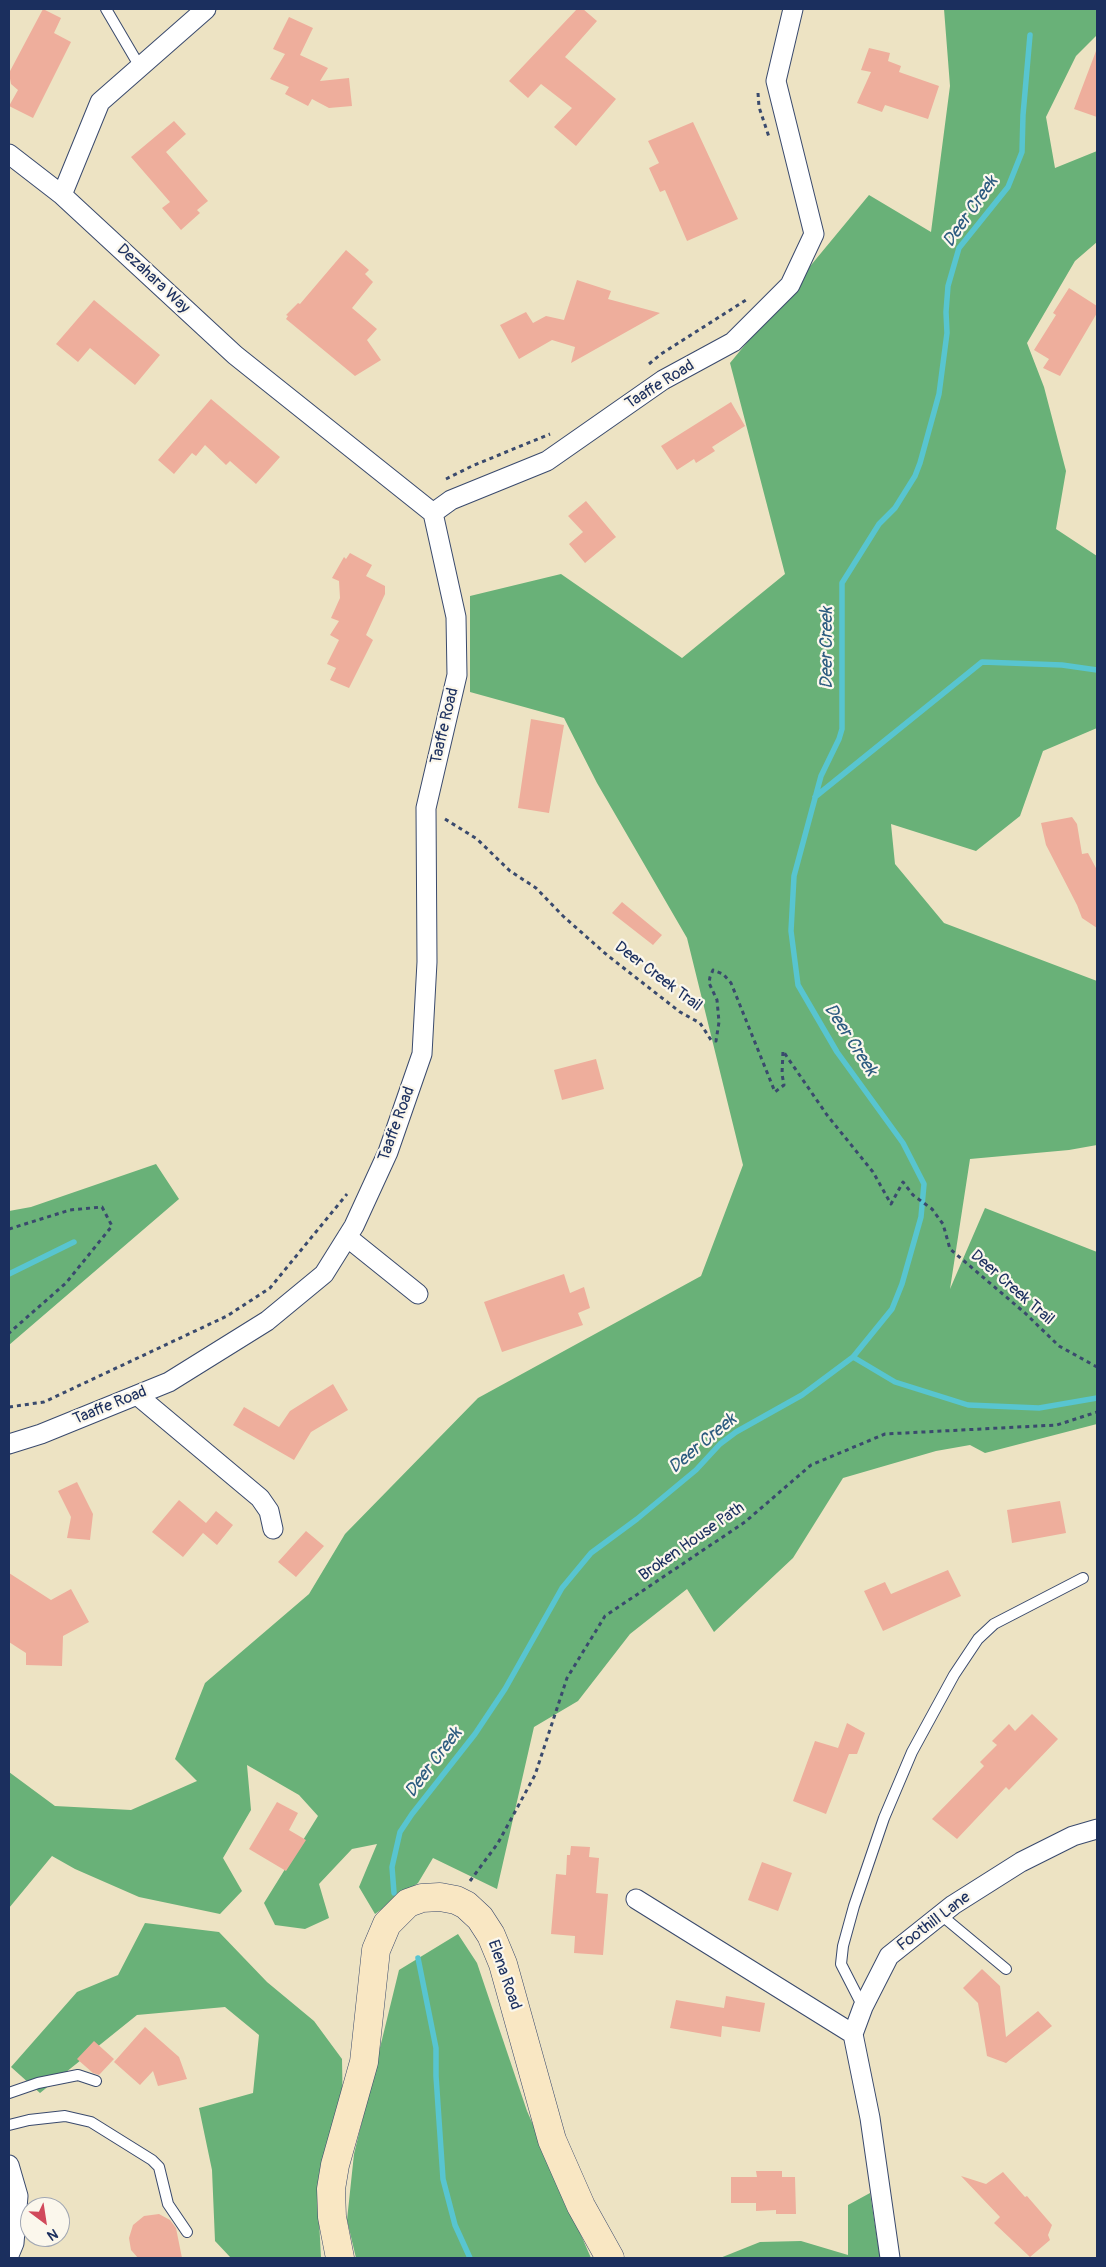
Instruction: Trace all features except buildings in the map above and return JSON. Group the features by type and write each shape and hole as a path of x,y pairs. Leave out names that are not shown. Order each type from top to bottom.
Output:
{"street":[{"path":"62,195 100,102 206,9"},
{"name":"Taaffe Road","path":"9,1444 41,1434 169,1382 268,1320 324,1274 347,1237 374,1185 422,1054 427,962 426,808 457,675 456,617 426,508 547,461 663,380 733,342 790,285 814,234 776,81 793,9"},
{"name":"Dezahara Way","path":"9,154 62,195 235,356 426,508"},
{"path":"347,1237 418,1294"},
{"path":"137,1395 260,1498 269,1511 273,1529"},
{"name":"Foothill Lane","path":"853,2034 863,2007 889,1956 941,1915 1021,1862 1073,1836 1097,1829"},
{"name":"Elena Road","path":"340,2258 332,2217 331,2190 335,2166 364,2062 376,1950 387,1924 408,1903 422,1898 440,1897 456,1900 466,1905 480,1918 494,1942 503,1964 552,2140 581,2206 610,2258"},
{"path":"636,1899 853,2034 870,2118 890,2258"},
{"path":"9,2165 18,2196 14,2243 9,2255"}],"lane":[{"path":"106,9 140,67"},
{"path":"863,2007 841,1964 843,1946 854,1906 884,1818 912,1752 954,1675 978,1639 994,1624 1083,1578"},
{"path":"941,1915 1006,1969"},
{"path":"9,2093 78,2075 96,2081"},
{"path":"9,2125 29,2120 65,2116 91,2122 152,2160 159,2167 168,2204 187,2232"}],"path":[{"path":"647,366 661,354 754,295"},
{"path":"426,508 434,486 472,466 551,434"},
{"name":"Deer Creek Trail","path":"426,808 476,839 510,871 536,888 563,916 607,955 680,1012 700,1023 711,1040 716,1042 719,1022 717,1000 709,983 713,970 723,974 731,983 775,1092 784,1085 782,1074 783,1051 827,1115 873,1172 891,1204 903,1182 913,1195 932,1209 943,1224 950,1249 1025,1313 1059,1346 1097,1367"},
{"path":"9,1407 44,1402 226,1316 263,1293 270,1288 348,1192"},
{"path":"9,1229 70,1210 102,1207 112,1226 66,1283 9,1333"},
{"name":"Broken House Path","path":"456,1900 498,1843 535,1775 567,1678 605,1616 745,1522 812,1465 885,1434 1058,1424 1097,1412"}],"green space":[{"path":"944,9 1097,9 1097,35 1076,56 1046,117 1055,168 1097,151 1097,242 1075,261 1027,343 1044,387 1066,471 1056,529 1097,556 1097,728 1043,751 1020,816 976,851 891,824 895,864 944,923 1097,981 1097,1145 1069,1150 970,1159 950,1289 985,1208 1097,1252 1097,1424 985,1453 970,1445 936,1451 843,1478 793,1558 714,1632 687,1589 630,1634 578,1701 534,1727 497,1889 433,1858 418,1883 375,1914 359,1887 377,1844 352,1849 319,1884 329,1918 305,1929 275,1925 264,1903 318,1816 299,1795 247,1765 251,1810 223,1858 242,1891 220,1914 139,1897 75,1869 52,1856 9,1908 9,1772 55,1806 131,1810 197,1781 175,1759 205,1683 309,1594 345,1534 478,1398 701,1276 743,1165 687,938 597,783 564,718 470,692 470,596 561,574 682,658 785,574 730,363 869,195 931,232 950,86"},
{"path":"156,1164 179,1199 9,1345 9,1211 31,1207"},
{"path":"145,1923 219,1932 267,1982 314,2021 342,2059 343,2118 318,2200 321,2258 231,2258 215,2241 212,2170 199,2108 253,2093 259,2035 225,2007 137,2015 40,2093 11,2067 77,1992 118,1975"},
{"path":"458,1934 477,1963 527,2111 591,2258 356,2258 347,2220 354,2154 399,1970"},
{"path":"870,2193 880,2258 720,2258 760,2242 801,2241 848,2255 848,2205"}],"waterway":[{"name":"Deer Creek","path":"394,1893 392,1867 400,1832 475,1734 505,1689 562,1588 591,1553 637,1519 696,1470 720,1444 736,1432 802,1395 853,1357 892,1309 902,1284 921,1217 924,1184 903,1143 837,1052 798,985 791,931 794,876 821,776 842,729 842,583 879,524 895,508 915,476 920,463 939,394 947,333 948,286 959,248 1008,187 1022,152 1023,115 1030,35"},
{"path":"815,797 982,662 1062,665 1097,670"},
{"path":"9,1274 74,1242"},
{"path":"853,1357 895,1382 968,1405 1039,1408 1097,1398"},
{"name":"Deer Creek","path":"418,1958 436,2048 443,2179 455,2225 470,2258"}]}
